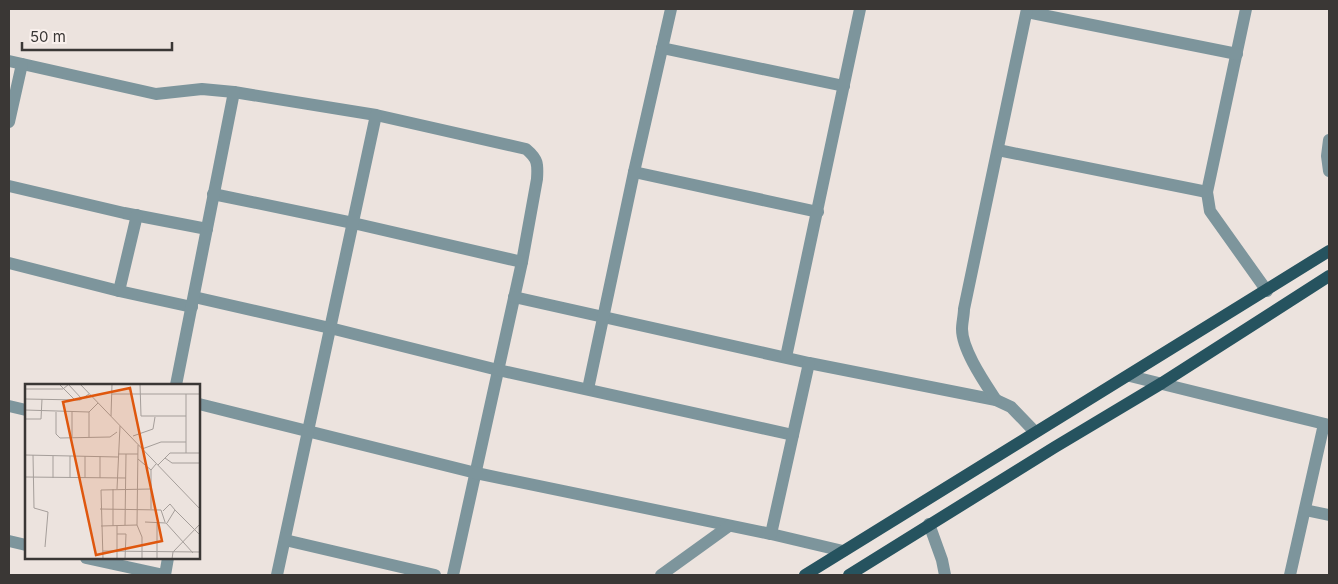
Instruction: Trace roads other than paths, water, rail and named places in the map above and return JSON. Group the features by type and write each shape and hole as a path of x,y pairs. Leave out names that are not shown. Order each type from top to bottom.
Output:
{"main road":[{"path":"805,575 1035,432 1130,376 1329,251"},
{"path":"848,575 1162,383 1329,276"}],"street":[{"path":"588,389 671,9"},
{"path":"786,357 860,9"},
{"path":"1246,9 1207,192 1210,211 1267,291"},
{"path":"996,400 978,374 962,330 964,309 1027,10 1237,54"},
{"path":"662,48 844,86"},
{"path":"9,61 156,94 202,89 234,92 376,114 526,148 535,157 538,167 522,262 454,575"},
{"path":"9,122 22,64"},
{"path":"176,384 234,92"},
{"path":"277,575 376,114"},
{"path":"1329,140 1329,169"},
{"path":"998,150 1207,192"},
{"path":"634,172 818,212"},
{"path":"9,186 207,229"},
{"path":"213,194 352,223 522,262"},
{"path":"119,291 137,215"},
{"path":"9,263 119,291 193,302 330,328 498,370 793,434"},
{"path":"514,297 809,363 996,400 1011,407 1035,432"},
{"path":"771,534 809,363"},
{"path":"1130,376 1327,424 1290,575"},
{"path":"200,404 476,473 771,534 843,551"},
{"path":"9,406 25,410"},
{"path":"1305,510 1329,515"},
{"path":"929,524 942,560 944,575"},
{"path":"661,575 729,526"},
{"path":"285,540 435,575"},
{"path":"9,541 25,544"},
{"path":"91,559 165,575 168,559"}]}
